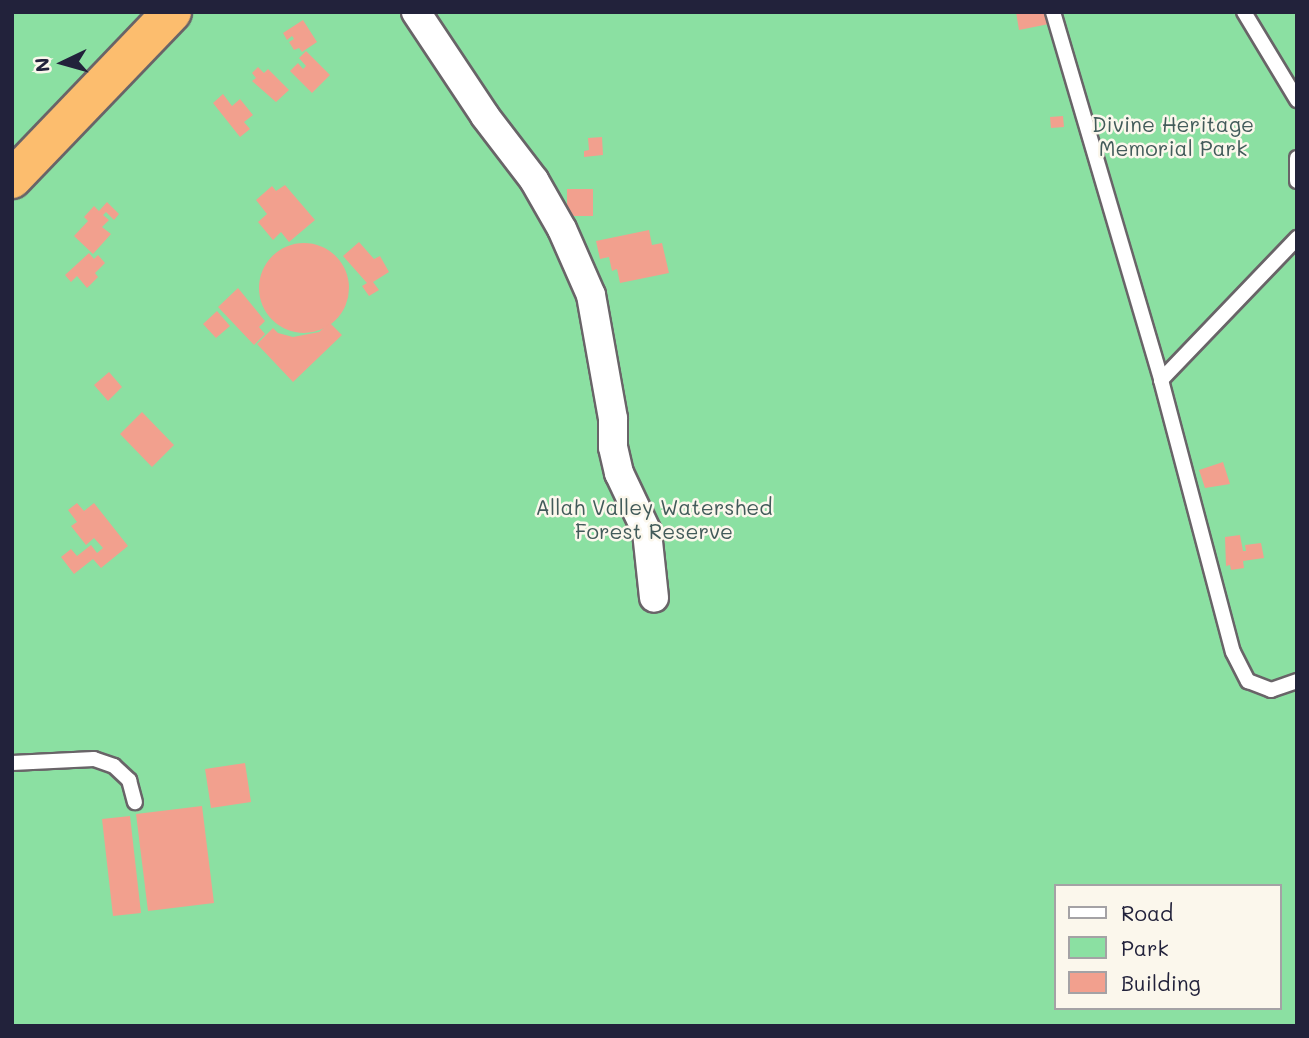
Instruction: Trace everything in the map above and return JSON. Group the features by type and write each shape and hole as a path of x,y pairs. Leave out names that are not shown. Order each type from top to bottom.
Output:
{"highway":[{"path":"12,179 172,12"}],"street":[{"path":"416,12 485,116 534,180 562,229 591,295 613,419 613,447 619,473 647,532 654,598"}],"lane":[{"path":"1053,12 1161,380 1234,652 1248,681 1271,690 1297,681"},
{"path":"1244,12 1297,100"},
{"path":"1297,158 1297,181"},
{"path":"1161,380 1297,238"},
{"path":"12,763 94,759 114,766 129,780 135,802"}],"green space":[{"name":"Allah Valley Watershed Forest Reserve","path":"12,12 1297,12 1297,1026 12,1026"}],"building":[{"path":"1016,12 1047,12 1049,24 1019,30"},
{"path":"303,20 317,42 302,52 299,48 294,50 289,42 294,39 292,36 287,40 283,33"},
{"path":"306,51 330,75 312,93 290,71 298,63 303,69 306,66 299,58"},
{"path":"258,67 264,73 268,69 289,90 276,102 252,81 256,78 252,73"},
{"path":"223,94 232,106 240,99 253,115 244,122 250,129 240,137 213,103"},
{"path":"1063,116 1064,127 1051,128 1050,117"},
{"path":"602,137 603,155 584,157 584,151 589,150 588,138"},
{"path":"285,185 315,220 289,242 281,232 273,240 258,222 267,214 256,200 272,186 276,191"},
{"path":"567,189 593,189 593,216 567,216"},
{"path":"107,202 119,214 114,220 106,212 103,215 109,220 102,227 111,234 93,254 74,236 88,221 84,217 94,206 99,211"},
{"path":"649,230 652,245 662,243 669,273 620,283 617,269 612,271 609,257 600,259 596,241"},
{"path":"359,242 374,259 380,256 389,272 373,282 379,290 369,296 362,286 367,283 343,256"},
{"path":"304,243 329,251 341,263 349,288 341,313 329,325 304,333 279,325 267,313 259,288 267,263 279,251"},
{"path":"89,253 94,259 98,255 105,263 95,273 98,277 87,288 77,276 71,282 65,275"},
{"path":"238,288 265,321 259,327 265,334 254,345 218,307"},
{"path":"217,311 230,326 216,338 203,324"},
{"path":"330,323 342,335 293,382 257,344 273,328 278,333 293,337 319,332"},
{"path":"109,372 122,387 108,401 94,385"},
{"path":"142,412 174,445 152,467 120,434"},
{"path":"1223,462 1230,484 1205,488 1199,470"},
{"path":"77,503 84,511 94,503 128,546 101,568 93,559 74,574 61,557 71,549 77,556 91,545 97,553 103,548 94,538 86,545 71,526 77,522 68,510"},
{"path":"1240,535 1243,551 1246,551 1245,545 1261,543 1264,558 1243,561 1244,568 1231,570 1230,565 1226,566 1225,537"},
{"path":"245,763 251,802 211,808 205,769"},
{"path":"202,806 214,903 148,911 136,814"},
{"path":"130,816 141,913 113,916 102,819"}],"park label":[{"name":"Divine Heritage Memorial Park","path":"1173,136"}]}
